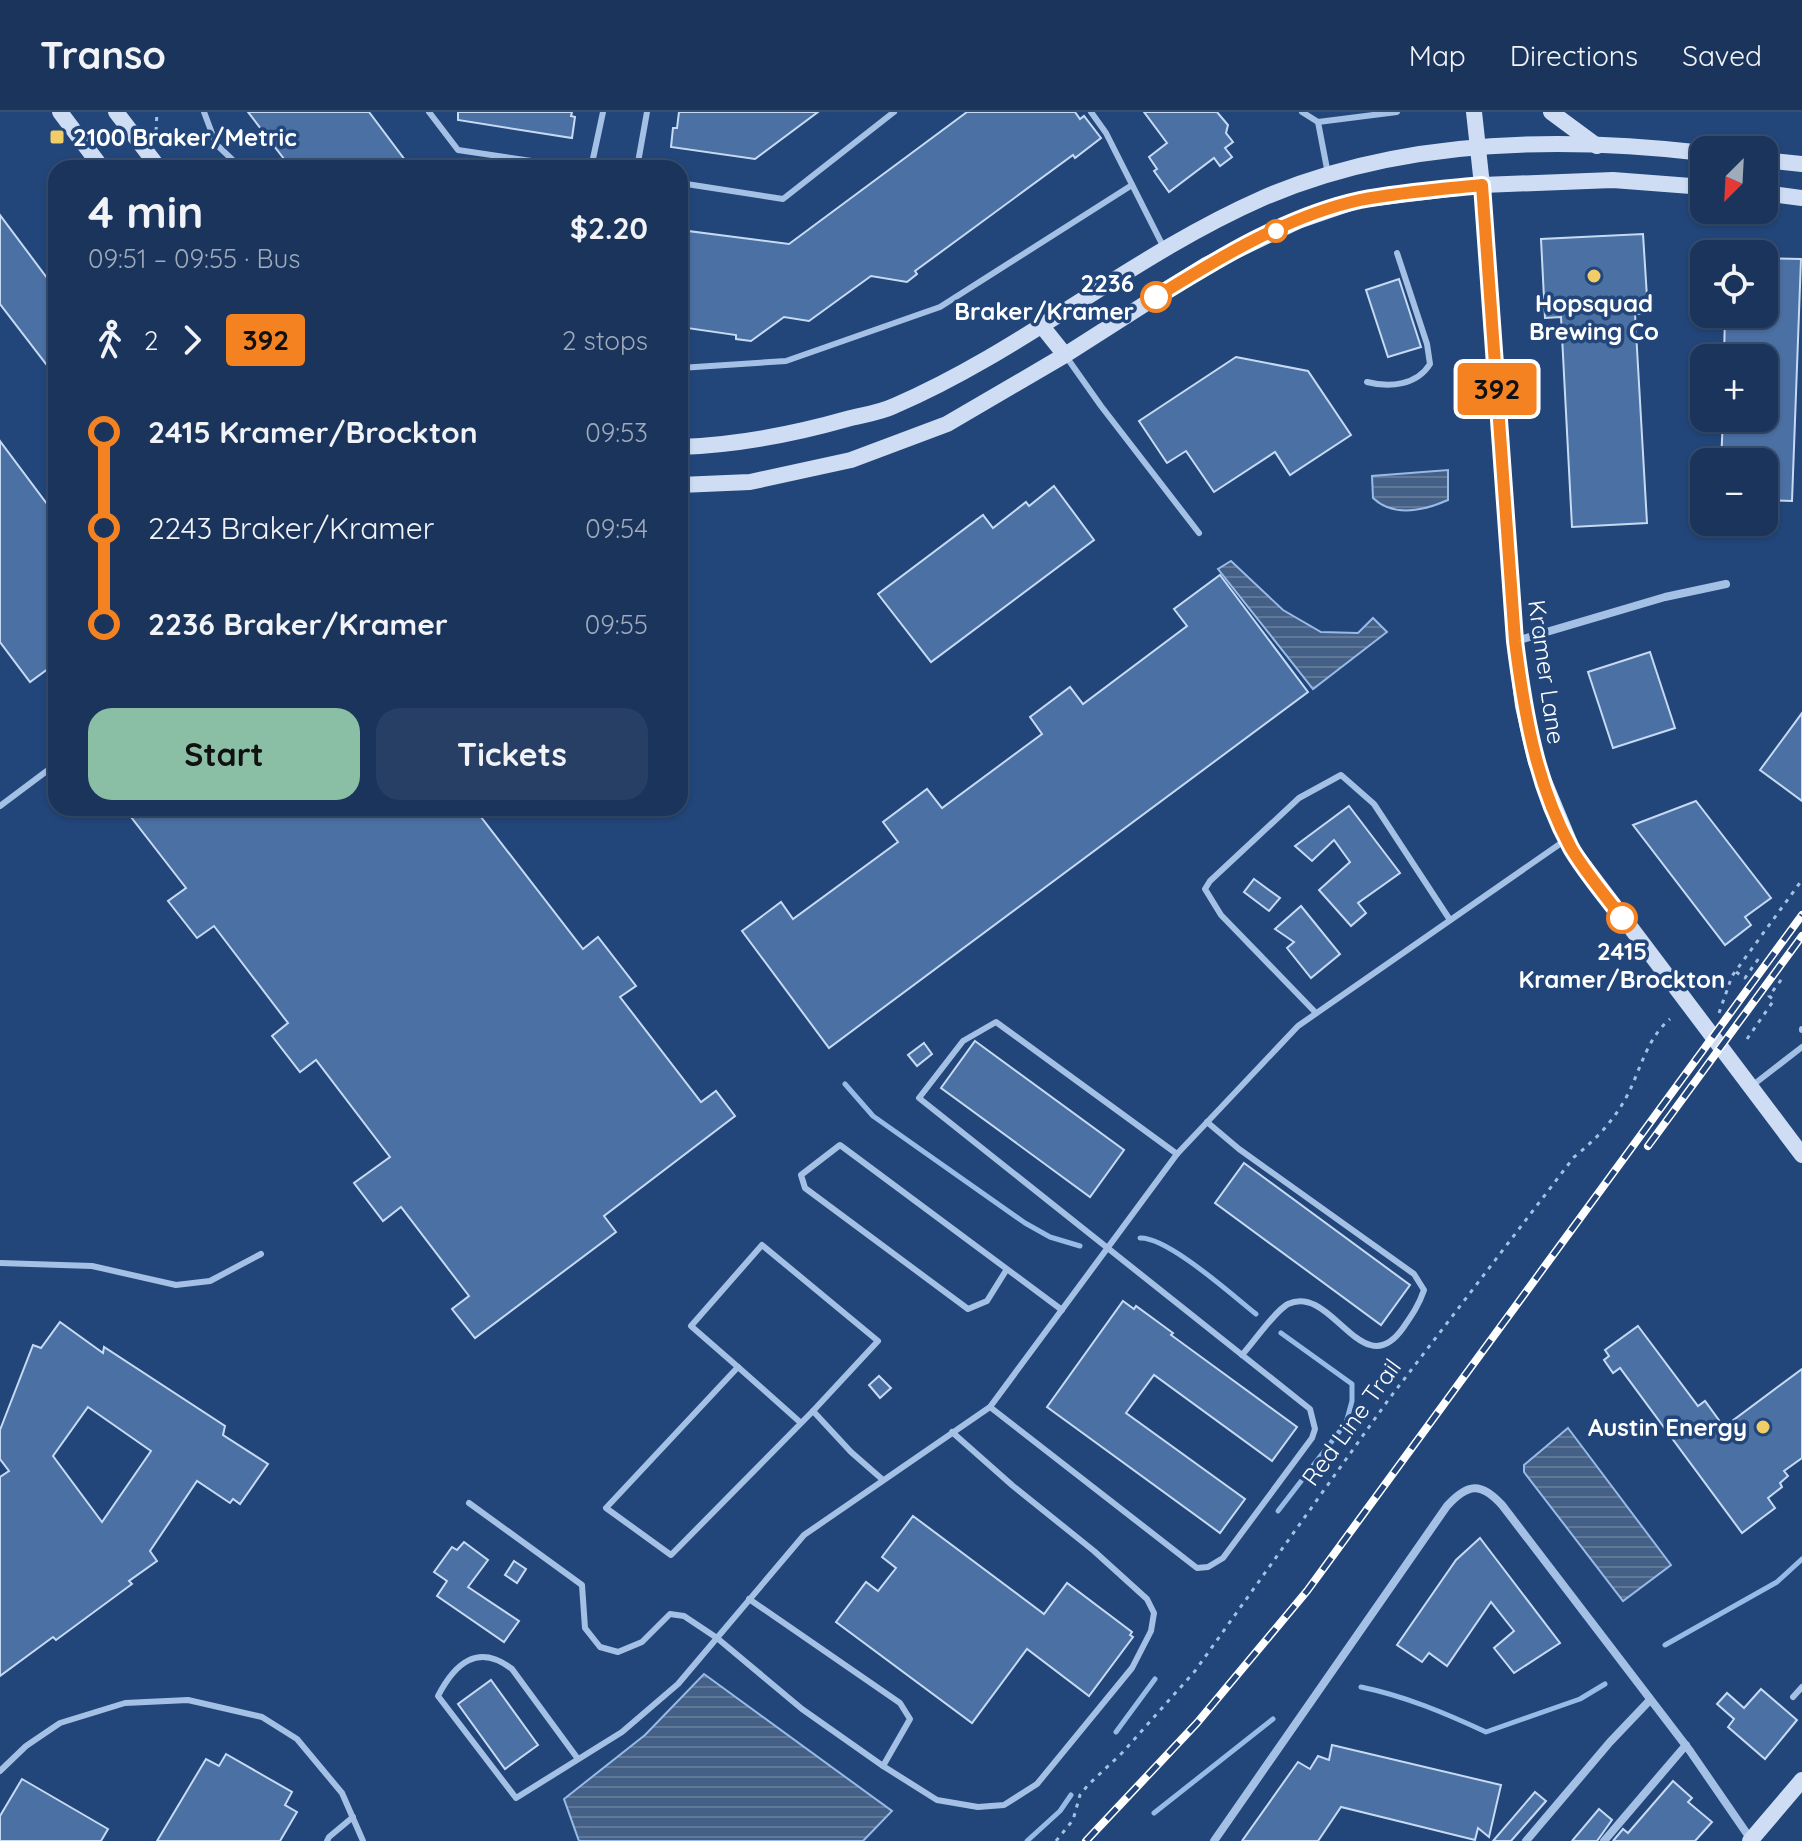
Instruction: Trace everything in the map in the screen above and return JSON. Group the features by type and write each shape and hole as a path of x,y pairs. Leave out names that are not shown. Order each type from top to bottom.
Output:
{"main road":[{"path":"60,112 96,160"},
{"path":"116,112 153,160"},
{"name":"Kramer Lane","path":"1474,112 1515,641 1523,706 1536,762 1567,839 1585,868 1802,1155"},
{"path":"1551,112 1597,146"},
{"path":"688,446 801,432 892,407 995,354 1165,250 1261,199 1329,175 1447,149 1478,147 1597,146 1690,152"},
{"path":"1778,161 1802,164"},
{"path":"688,485 750,482 851,460 947,424 1065,355 1206,265 1298,221 1359,200 1482,185 1613,180 1690,186"},
{"path":"1778,195 1802,198"},
{"path":"1041,325 1065,355"},
{"path":"1751,1840 1802,1780"}],"street":[{"path":"1515,641 1665,597 1726,584"},
{"path":"1214,1841 1447,1506 1463,1491 1473,1487 1489,1492 1502,1505 1686,1745 1751,1840"},
{"path":"1526,1841 1650,1700"},
{"path":"1604,1841 1686,1745"}],"lane":[{"path":"204,112 216,144 233,160"},
{"path":"429,112 458,150 525,160"},
{"path":"593,160 603,112"},
{"path":"638,160 647,112"},
{"path":"688,184 783,199 894,112"},
{"path":"1091,112 1106,133 1165,250"},
{"path":"1302,112 1318,122 1397,112"},
{"path":"1318,122 1329,175"},
{"path":"688,367 786,361 940,307 1132,185"},
{"path":"1367,382 1385,387 1413,380 1424,374 1430,364 1427,344 1397,253"},
{"path":"1065,355 1199,533"},
{"path":"0,806 48,770"},
{"path":"1316,1013 1221,915 1205,889 1299,798 1341,775 1374,804 1450,920"},
{"path":"578,1759 512,1669 497,1658 472,1657 449,1674 438,1696 516,1798 622,1732 678,1684 804,1535 990,1407 1177,1154 1298,1026 1567,839"},
{"path":"990,1407 1197,1568 1208,1567 1223,1558 1312,1438 1315,1429 1310,1409 919,1098 963,1041 996,1022 1177,1154"},
{"path":"1750,1087 1802,1047"},
{"path":"1207,1122 1239,1149 1414,1274 1424,1290 1419,1305 1395,1339 1381,1347 1369,1346 1317,1307 1302,1301 1286,1305 1242,1355"},
{"path":"1007,1269 987,1301 968,1309 805,1188 801,1175 840,1145 1007,1269 1062,1310"},
{"path":"738,1367 606,1508 671,1555 813,1411 878,1341 762,1245 691,1326 738,1367 801,1423"},
{"path":"0,1263 92,1266 176,1285 210,1281 261,1254"},
{"path":"813,1411 851,1452 883,1480"},
{"path":"469,1503 582,1585 585,1628 600,1647 618,1652 642,1642 670,1614 684,1616 717,1638 802,1709 937,1800 978,1807 1004,1805 1037,1784 1132,1668 1151,1631 1154,1613 1147,1599 1094,1551 952,1432"},
{"path":"749,1599 900,1703 910,1719 883,1766"},
{"path":"1793,1697 1802,1687"},
{"path":"0,1771 26,1746 60,1723 125,1703 188,1700 262,1717 297,1739 342,1793 363,1841"},
{"path":"327,1841 353,1817"}],"path":[{"path":"156,131 157,112"},
{"path":"1719,1013 1735,971 1802,880"},
{"path":"1735,971 1745,978 1759,958"},
{"path":"1747,1039 1774,1000 1769,996 1784,976"},
{"name":"Red Line Trail","path":"1056,1841 1073,1820 1080,1795 1195,1671 1389,1399 1574,1157 1597,1138 1617,1113 1654,1040 1670,1019"}],"water":[{"path":"1448,470 1448,500 1438,504 1409,511 1390,508 1373,498 1372,476"},
{"path":"1231,561 1283,610 1321,632 1358,633 1373,618 1387,632 1313,689 1218,569"},
{"path":"1568,1428 1671,1565 1623,1601 1524,1472 1524,1465"},
{"path":"704,1674 892,1811 863,1841 579,1841 564,1799 645,1735"}],"building":[{"path":"248,112 369,112 405,160 285,160"},
{"path":"458,112 572,112 571,116 575,117 572,138 458,120"},
{"path":"679,112 818,112 755,159 671,147"},
{"path":"967,112 1075,112 1080,119 1084,116 1101,138 1075,158 1073,155 915,271 917,274 907,282 871,276 809,321 784,317 751,341 736,339 736,335 688,328 688,231 789,244"},
{"path":"1144,112 1217,112 1228,125 1226,133 1233,142 1225,148 1232,157 1220,166 1214,158 1169,192 1154,171 1157,169 1149,157 1167,143"},
{"path":"0,215 48,279 48,367 0,304"},
{"path":"1643,234 1648,313 1635,314 1647,523 1572,527 1561,317 1545,318 1541,239"},
{"path":"1778,258 1801,259 1792,501 1778,500 1778,448 1722,448 1722,432 1778,432 1778,344 1724,344 1725,328 1778,328"},
{"path":"1399,279 1421,347 1388,357 1366,290"},
{"path":"1236,357 1308,371 1351,435 1290,475 1275,452 1214,492 1186,451 1167,463 1139,421"},
{"path":"0,441 48,505 48,669 30,682 0,642"},
{"path":"1054,486 1094,540 931,662 878,594 983,515 993,528 1026,502 1029,506"},
{"path":"1220,575 1308,692 829,1048 742,931 781,902 793,919 898,842 883,822 927,789 942,808 1042,734 1030,717 1070,687 1083,704 1187,626 1174,609"},
{"path":"1650,652 1675,728 1613,748 1588,672"},
{"path":"1802,713 1802,801 1760,770"},
{"path":"1696,801 1771,898 1745,917 1751,925 1725,945 1633,825"},
{"path":"1349,806 1400,873 1358,903 1366,913 1351,926 1319,890 1350,862 1334,840 1312,861 1295,846"},
{"path":"130,816 480,816 583,949 598,937 636,986 620,997 701,1102 716,1091 735,1116 604,1216 616,1232 475,1338 452,1309 469,1296 401,1207 383,1221 354,1183 390,1157 316,1060 300,1072 272,1036 288,1023 214,926 197,938 168,901 186,888"},
{"path":"1254,879 1280,898 1269,911 1244,892"},
{"path":"1301,906 1340,954 1311,978 1287,948 1294,942 1275,929"},
{"path":"975,1041 1124,1150 1090,1197 941,1088"},
{"path":"924,1043 932,1054 917,1066 908,1055"},
{"path":"1244,1163 1410,1285 1381,1325 1215,1203"},
{"path":"1123,1301 1134,1309 1136,1306 1297,1427 1272,1461 1154,1375 1126,1413 1245,1499 1220,1533 1047,1407"},
{"path":"60,1322 103,1353 104,1347 225,1426 223,1435 268,1464 240,1504 233,1499 230,1503 197,1481 150,1551 157,1561 129,1581 132,1584 56,1640 53,1637 0,1676 0,1477 9,1471 0,1459 0,1430 33,1345 41,1348","holes":["88,1407 151,1451 102,1522 53,1456"]},
{"name":"Austin Energy","path":"1638,1326 1698,1406 1705,1401 1724,1427 1802,1369 1802,1458 1784,1471 1788,1476 1780,1483 1782,1487 1768,1498 1775,1508 1742,1533 1620,1368 1613,1373 1604,1360 1609,1356 1605,1350"},
{"path":"879,1376 891,1388 880,1398 869,1385"},
{"path":"913,1516 1044,1614 1067,1583 1132,1632 1130,1635 1133,1637 1089,1696 1027,1649 972,1723 836,1622 866,1582 878,1591 896,1568 882,1557"},
{"path":"1480,1538 1560,1643 1514,1673 1494,1648 1514,1631 1491,1602 1447,1666 1429,1653 1422,1662 1397,1645 1456,1560"},
{"path":"464,1542 488,1560 468,1587 519,1621 504,1642 437,1596 447,1581 434,1572 452,1547 457,1550"},
{"path":"514,1561 526,1569 517,1583 505,1575"},
{"path":"491,1680 538,1745 505,1769 458,1704"},
{"path":"1761,1689 1797,1720 1765,1759 1728,1727 1734,1719 1717,1704 1727,1693 1744,1708"},
{"path":"1332,1745 1501,1785 1489,1837 1478,1828 1475,1840 1341,1807 1318,1841 1242,1841 1298,1762 1310,1769 1318,1756 1329,1760"},
{"path":"226,1754 292,1792 285,1805 297,1812 280,1841 157,1841 206,1759 219,1766"},
{"path":"22,1779 108,1829 101,1841 0,1841 0,1816"},
{"path":"1673,1781 1692,1798 1688,1802 1712,1822 1695,1841 1613,1841 1623,1829 1628,1833"},
{"path":"1535,1792 1546,1801 1511,1841 1493,1841"},
{"path":"1599,1809 1612,1820 1597,1841 1572,1841"}],"waterway":[{"path":"845,1084 873,1116 1025,1223 1050,1237 1080,1246"},
{"path":"1140,1238 1152,1240 1183,1257 1256,1314"},
{"path":"1278,1511 1346,1423 1352,1401 1352,1384 1281,1333"},
{"path":"1665,1645 1777,1582 1802,1559"},
{"path":"1116,1732 1155,1679"},
{"path":"1361,1687 1425,1706 1486,1732 1580,1699 1605,1684"},
{"path":"1154,1813 1273,1719"},
{"path":"1027,1841 1060,1811 1071,1795"}],"railway":[{"path":"1086,1841 1197,1723 1307,1591 1802,915"},
{"path":"1648,1146 1802,936"}],"bus line":[{"name":"392","path":"1156,297 1206,265 1247,244 1298,221 1359,200 1482,185 1515,641 1523,706 1536,762 1567,839 1622,918"}],"place":[{"name":"2100 Braker/Metric","path":"57,137"},
{"name":"Hopsquad Brewing Co","path":"1594,276"},
{"name":"2236 Braker/Kramer","path":"1156,297"},
{"name":"2415 Kramer/Brockton","path":"1622,918"},
{"name":"Austin Energy","path":"1763,1427"}]}
